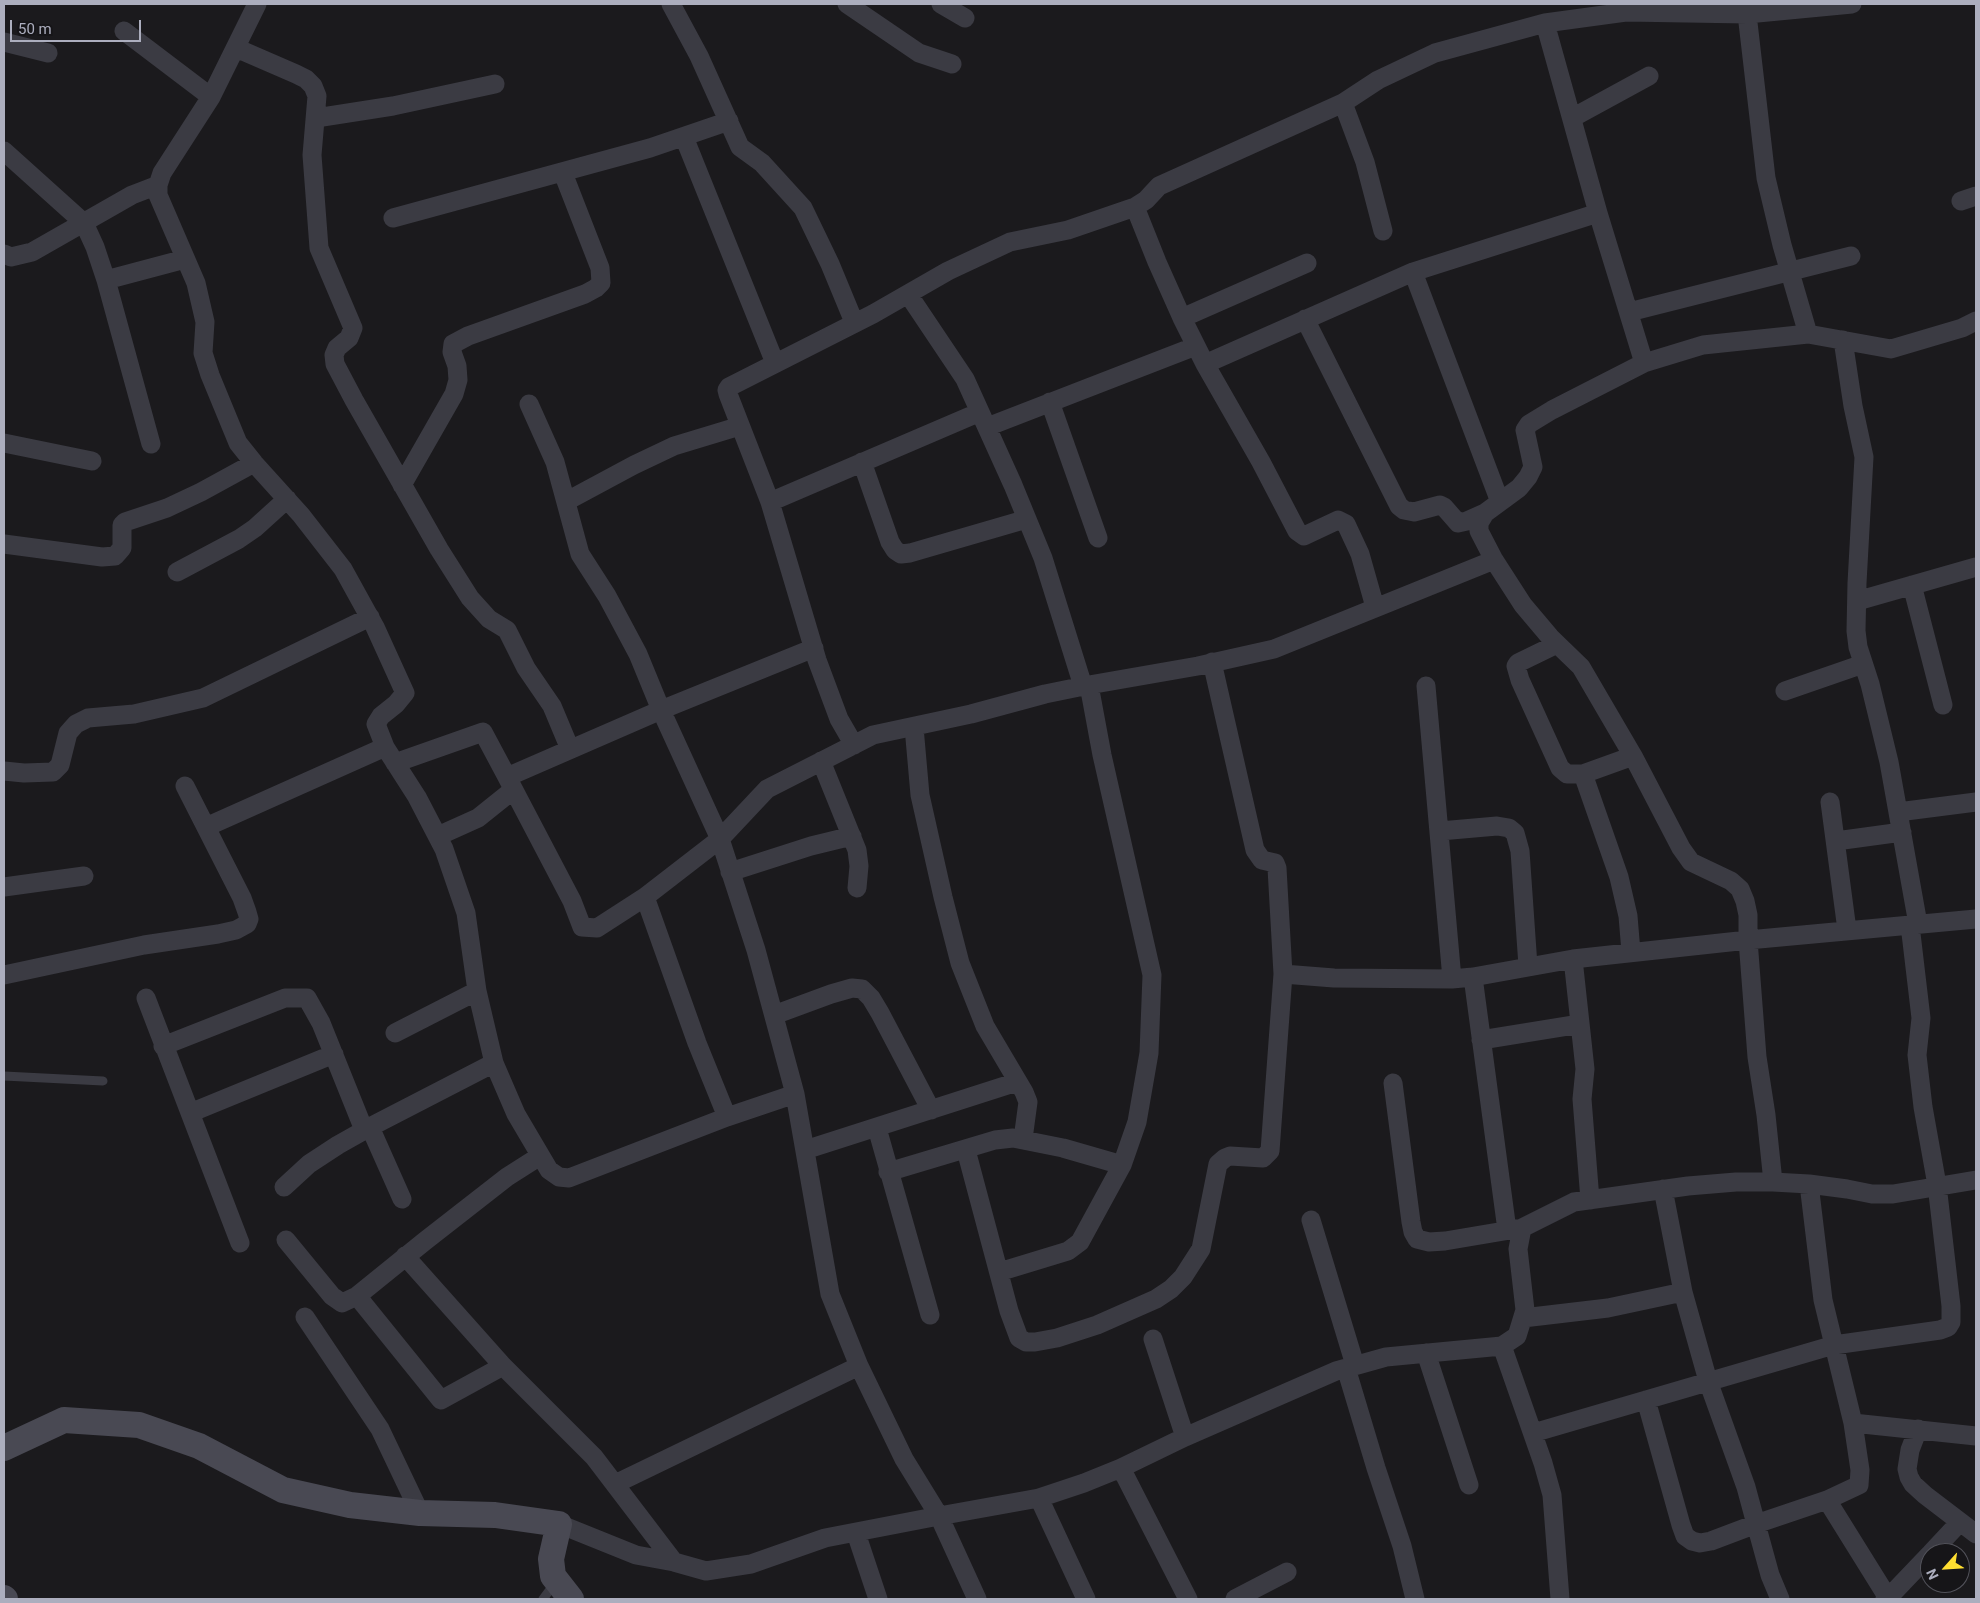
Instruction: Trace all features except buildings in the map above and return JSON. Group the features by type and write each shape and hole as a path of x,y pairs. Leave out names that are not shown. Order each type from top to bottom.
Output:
{"street":[{"path":"256,4 211,97 162,173 158,185 158,195 196,283 204,322 203,353 238,443 301,515 343,569 370,618 404,693 376,724 390,755 417,797 444,849 466,912 477,991 494,1063 516,1114 549,1170 559,1177 569,1178 727,1117 795,1094"},
{"path":"671,4 699,56 740,147 762,163 803,208 830,264 854,322"},
{"path":"847,4 919,53 952,64"},
{"path":"941,4 965,18"},
{"path":"854,745 840,719 814,648 770,502 727,390 736,382 908,294 948,271 1010,242 1068,230 1136,207 1146,200 1159,186 1342,103 1378,80 1435,53 1545,23 1626,12 1746,14 1852,4"},
{"path":"1746,14 1766,178 1808,334"},
{"path":"1545,23 1598,213 1644,363"},
{"path":"124,31 211,97"},
{"path":"4,42 48,54"},
{"path":"236,48 306,79 313,86 317,96 312,155 319,248 353,328 349,338 337,348 334,355 335,364 402,485 470,598 489,619 508,630 526,668 552,706 570,749"},
{"path":"1572,118 1648,76"},
{"path":"316,118 393,106 496,84"},
{"path":"1342,103 1365,162 1384,230"},
{"path":"393,218 564,173 684,137 729,121"},
{"path":"684,137 775,363"},
{"path":"4,151 84,223 96,247 151,444"},
{"path":"402,485 454,394 458,380 457,366 452,352 453,344 468,336 585,294 601,283 600,268 564,173"},
{"path":"4,254 11,257 32,252 132,195 158,185"},
{"path":"1136,207 1157,262 1182,318 1205,364 1261,462 1297,531 1304,536 1338,520 1346,524 1360,554 1375,607"},
{"path":"1205,364 1413,272 1598,213"},
{"path":"1629,312 1851,256"},
{"path":"106,280 185,259"},
{"path":"1182,318 1307,263"},
{"path":"1413,272 1493,507"},
{"path":"908,294 965,378 1043,558 1086,685 1152,975 1149,1054 1137,1122 1122,1165 1080,1242 1068,1251 999,1272"},
{"path":"1305,320 1399,506 1404,510 1414,512 1440,505 1458,523 1467,521 1493,507 1519,488 1528,477 1533,467 1525,430 1529,424 1552,410 1644,363 1703,345 1808,334 1892,349 1962,328 1976,321"},
{"path":"1533,1433 1834,1345 1940,1330 1948,1327 1951,1322 1951,1306 1937,1185 1923,1107 1917,1055 1921,1018 1914,924 1902,832 1885,745 1856,631 1864,457 1842,340"},
{"path":"770,502 862,462 984,419 1050,402 1196,346"},
{"path":"1050,402 1098,538"},
{"path":"529,404 555,462 580,554 607,596 638,654 661,710 720,839 756,950 795,1094 830,1294 860,1366 904,1459 939,1516 976,1599"},
{"path":"567,501 674,446 740,426"},
{"path":"4,443 92,461"},
{"path":"862,462 890,542 895,550 901,554 1027,519"},
{"path":"4,544 102,557 115,556 122,548 122,525 125,522 167,508 202,492 254,463"},
{"path":"177,572 239,539 255,528 286,499"},
{"path":"1493,507 1479,523 1479,531 1494,560 1523,605 1581,667 1633,756 1681,848 1691,862 1731,882 1740,889 1745,901 1748,915 1748,940 1757,1057 1766,1115 1773,1182"},
{"path":"206,827 390,755 483,732 572,901 582,927 597,928 645,897 720,839 767,788 873,735 914,727 1086,685 1274,649 1494,560"},
{"path":"1857,601 1976,567"},
{"path":"1912,585 1943,705"},
{"path":"4,771 53,772 60,765 68,732 76,724 88,718 134,714 203,698 370,618"},
{"path":"1558,644 1518,663 1517,671 1560,768 1567,774 1583,774 1633,756"},
{"path":"438,836 478,818 510,784 570,749 814,648"},
{"path":"966,1150 1009,1311 1019,1338 1026,1342 1057,1338 1097,1325 1156,1299 1171,1289 1183,1277 1201,1249 1218,1164 1230,1156 1263,1158 1270,1151 1283,974 1277,868 1275,864 1262,860 1255,850 1212,662"},
{"path":"1785,691 1863,664"},
{"path":"1426,686 1452,979"},
{"path":"914,727 920,795 960,963 985,1026 1028,1102 1023,1139"},
{"path":"821,761 852,836 859,866 857,888"},
{"path":"1583,774 1619,877 1628,916 1631,952"},
{"path":"4,975 144,945 218,934 242,927 248,919 247,912 185,786"},
{"path":"1830,802 1847,930"},
{"path":"1898,812 1976,802"},
{"path":"1440,831 1497,826 1509,828 1515,833 1520,851 1528,966"},
{"path":"1836,841 1902,832"},
{"path":"730,872 811,846 852,836"},
{"path":"4,887 84,876"},
{"path":"645,897 697,1043 727,1117"},
{"path":"1283,974 1334,978 1452,979 1573,959 1631,952 1976,919"},
{"path":"1573,959 1585,1069 1582,1099 1590,1200"},
{"path":"4,1448 64,1420 139,1425 199,1446 282,1490 350,1506 420,1513 495,1515 559,1524 636,1555 674,1562 706,1571 751,1564 825,1538 1039,1498 1121,1468 1185,1437 1336,1371 1386,1357 1502,1346 1517,1336 1525,1310 1518,1249 1481,1040 1473,977"},
{"path":"774,1015 831,994 852,988 862,989 871,998 880,1014 930,1110"},
{"path":"395,1033 477,991"},
{"path":"146,998 240,1243"},
{"path":"163,1046 284,998 307,998 314,1007 367,1129 402,1199"},
{"path":"1481,1040 1580,1024"},
{"path":"190,1113 334,1054"},
{"path":"284,1187 309,1164 367,1129 494,1063"},
{"path":"805,1150 1017,1082"},
{"path":"1393,1083 1413,1232 1417,1238 1428,1242 1515,1229 1574,1202 1664,1189 1736,1182 1773,1182 1847,1188 1872,1194 1893,1194 1937,1185 1976,1180"},
{"path":"877,1128 930,1315"},
{"path":"888,1172 995,1140 1023,1139 1064,1148 1122,1165"},
{"path":"286,1240 338,1302 342,1303 357,1296 405,1256 508,1177 540,1156"},
{"path":"1646,1400 1681,1526 1685,1536 1692,1541 1700,1543 1710,1541 1828,1500 1859,1485 1860,1470 1853,1423 1823,1300 1809,1184"},
{"path":"1664,1189 1684,1292 1708,1381 1746,1487 1770,1575 1780,1599"},
{"path":"1311,1220 1351,1366 1376,1468 1402,1546 1415,1599"},
{"path":"405,1256 503,1366 594,1457 674,1562"},
{"path":"1522,1318 1608,1308 1684,1292"},
{"path":"357,1296 441,1400 503,1366"},
{"path":"305,1318 380,1429 420,1513"},
{"path":"1152,1338 1185,1437"},
{"path":"1502,1346 1533,1433 1552,1495 1560,1599"},
{"path":"1426,1353 1469,1485"},
{"path":"615,1484 860,1366"},
{"path":"1853,1423 1976,1436"},
{"path":"1918,1429 1910,1450 1907,1469 1909,1477 1926,1495 1976,1534"},
{"path":"1121,1468 1188,1599"},
{"path":"1039,1498 1086,1599"},
{"path":"1828,1500 1887,1598 1920,1563"},
{"path":"1940,1543 1960,1522"},
{"path":"557,1593 551,1559 559,1524"},
{"path":"856,1533 878,1599"},
{"path":"1236,1599 1287,1572"}],"lane":[{"path":"4,1076 103,1081"}]}
